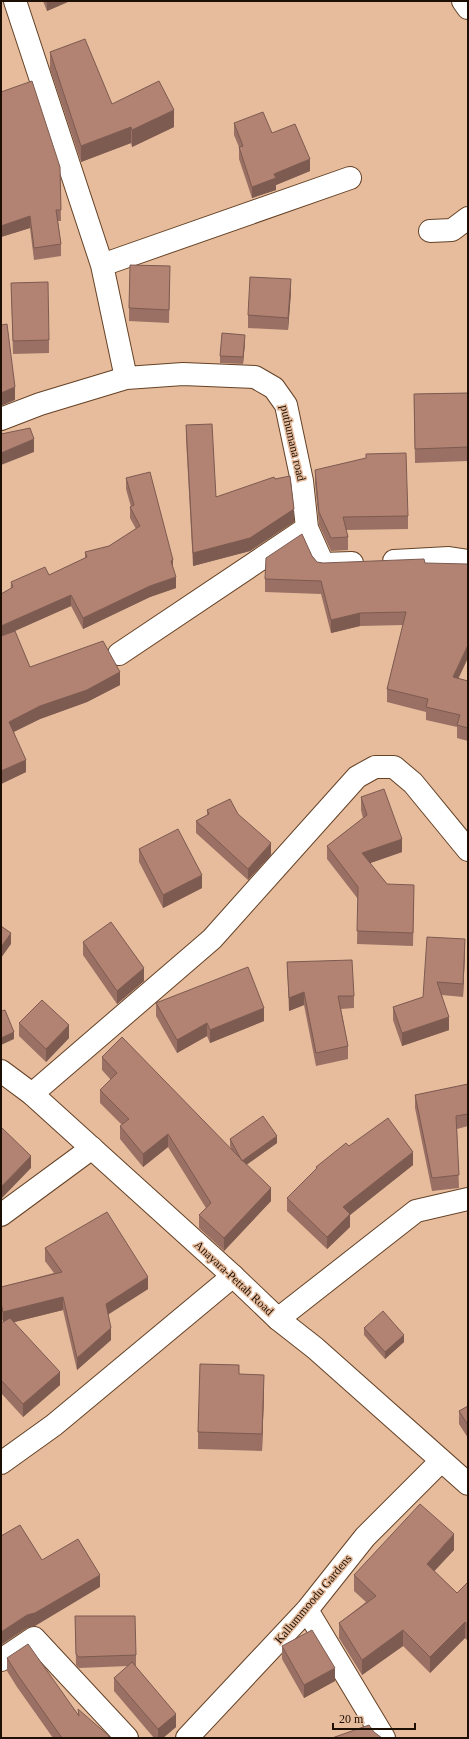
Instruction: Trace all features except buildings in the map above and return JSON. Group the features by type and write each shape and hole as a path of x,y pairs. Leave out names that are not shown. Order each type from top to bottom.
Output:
{"street":[{"path":"15,1 102,266 126,378"},
{"path":"463,1 468,8"},
{"path":"102,266 350,178"},
{"path":"430,231 452,230 468,218"},
{"name":"puthumana road","path":"1,419 40,404 126,378 183,374 256,377 274,388 286,405 302,480 307,528 323,564 449,558 468,561"},
{"path":"119,654 307,528"},
{"path":"32,1094 212,939 357,777 375,768 394,768 413,783 468,850"},
{"name":"Anayara-Pettah Road","path":"1,1071 32,1094 233,1276 278,1319 315,1348 468,1484"},
{"path":"1,1215 92,1148"},
{"path":"278,1319 416,1211 468,1199"},
{"path":"1,1463 54,1426 233,1276"},
{"name":"Kallummoodu Gardens","path":"187,1738 307,1610 365,1537 441,1461"},
{"path":"307,1610 384,1738"},
{"path":"1,1660 34,1638 127,1738"}]}
